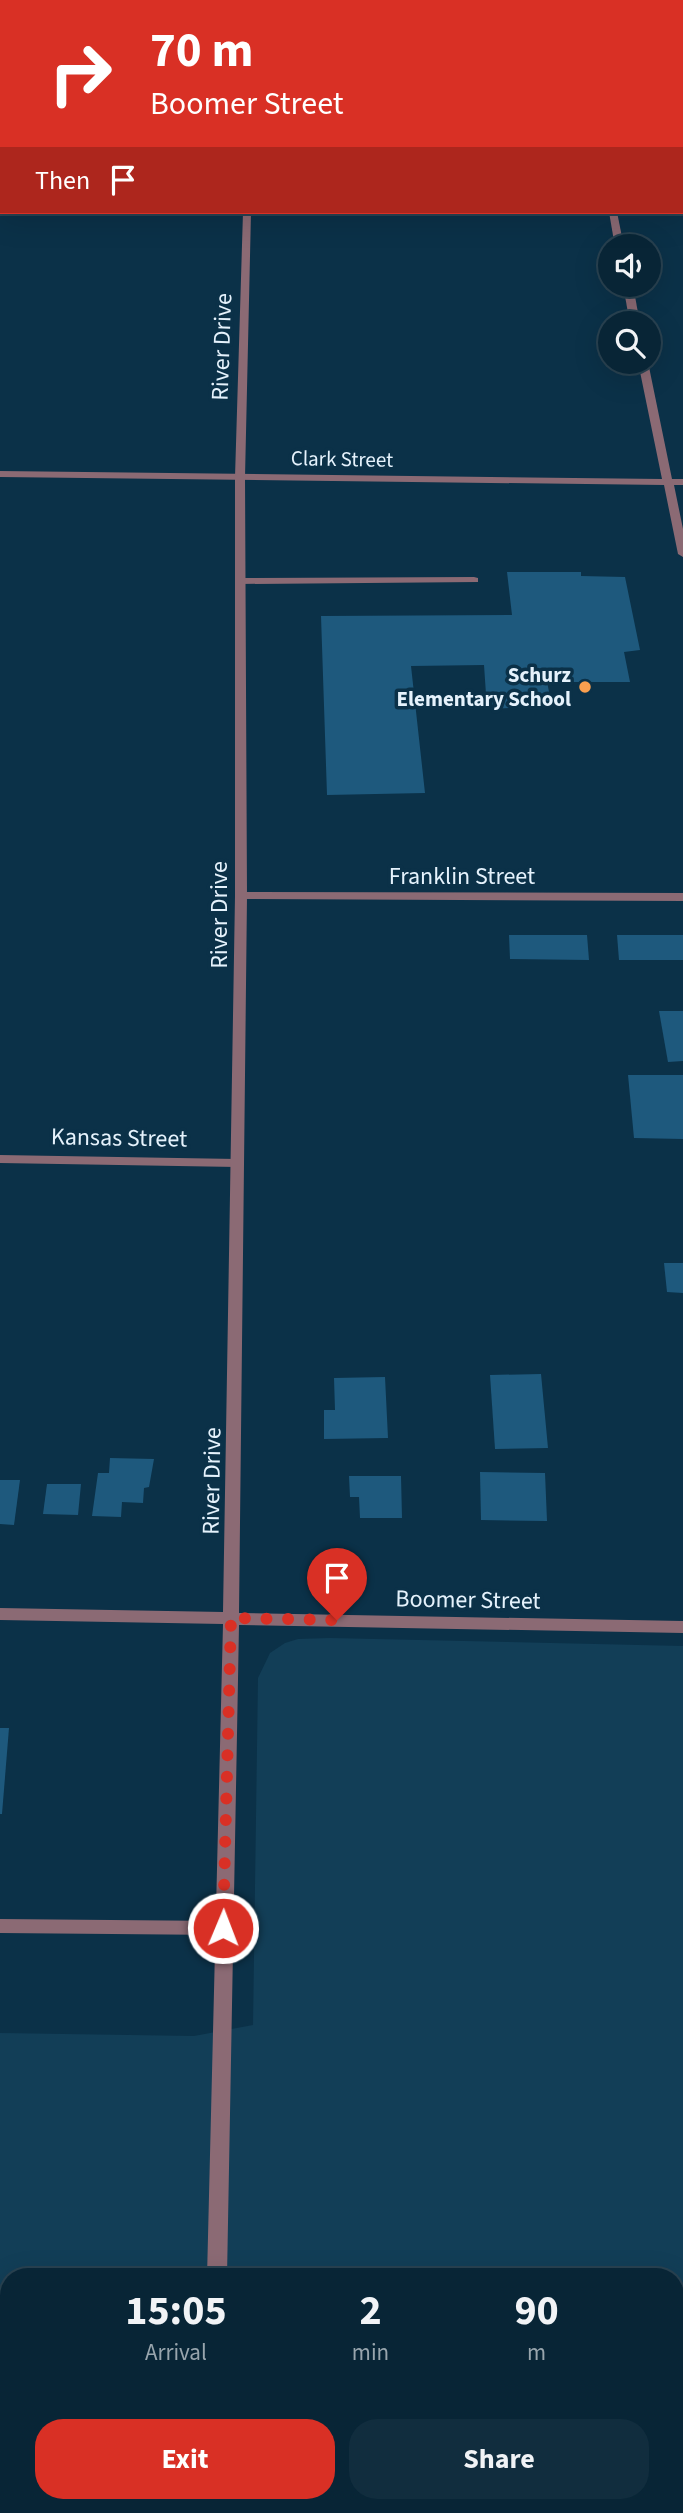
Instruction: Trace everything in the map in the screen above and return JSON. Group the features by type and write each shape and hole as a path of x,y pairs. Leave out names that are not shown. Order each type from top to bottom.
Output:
{"street":[{"name":"River Drive","path":"216,2268 231,1618 241,896 240,477 247,214"},
{"path":"613,214 617,234"},
{"path":"646,374 683,554"},
{"name":"Clark Street","path":"0,474 683,482"},
{"path":"240,581 474,580"},
{"name":"Franklin Street","path":"241,896 683,898"},
{"name":"Kansas Street","path":"0,1160 237,1163"},
{"name":"Boomer Street","path":"0,1614 683,1627"},
{"path":"0,1926 223,1928"}],"shaded area":[{"path":"330,1638 683,1646 683,2268 0,2268 0,2033 194,2036 253,2025 258,1678 270,1653 285,1643 298,1639"}],"building":[{"path":"507,572 581,572 581,576 625,577 640,650 624,652 630,682 547,682 552,706 487,709 484,665 411,666 425,793 327,795 321,616 512,615"},
{"path":"509,935 587,935 589,960 510,959"},
{"path":"617,935 683,935 683,960 619,960"},
{"path":"659,1011 683,1011 683,1061 668,1062"},
{"path":"628,1075 683,1075 683,1139 634,1138"},
{"path":"664,1263 683,1263 683,1293 667,1292"},
{"path":"541,1374 548,1448 495,1449 490,1375"},
{"path":"385,1377 388,1438 324,1439 324,1410 335,1410 334,1378"},
{"path":"110,1458 154,1459 149,1487 144,1488 143,1503 122,1502 121,1517 92,1516 98,1473 109,1473"},
{"path":"480,1472 545,1473 547,1521 481,1520"},
{"path":"349,1476 401,1476 402,1518 360,1518 359,1497 350,1497"},
{"path":"0,1480 20,1480 14,1525 0,1524"},
{"path":"47,1484 81,1484 78,1515 43,1514"},
{"path":"0,1728 9,1728 2,1814 0,1814"}],"place":[{"name":"Schurz Elementary School","path":"585,687"}],"route":[{"path":"223,1928 231,1618 337,1620"}]}
